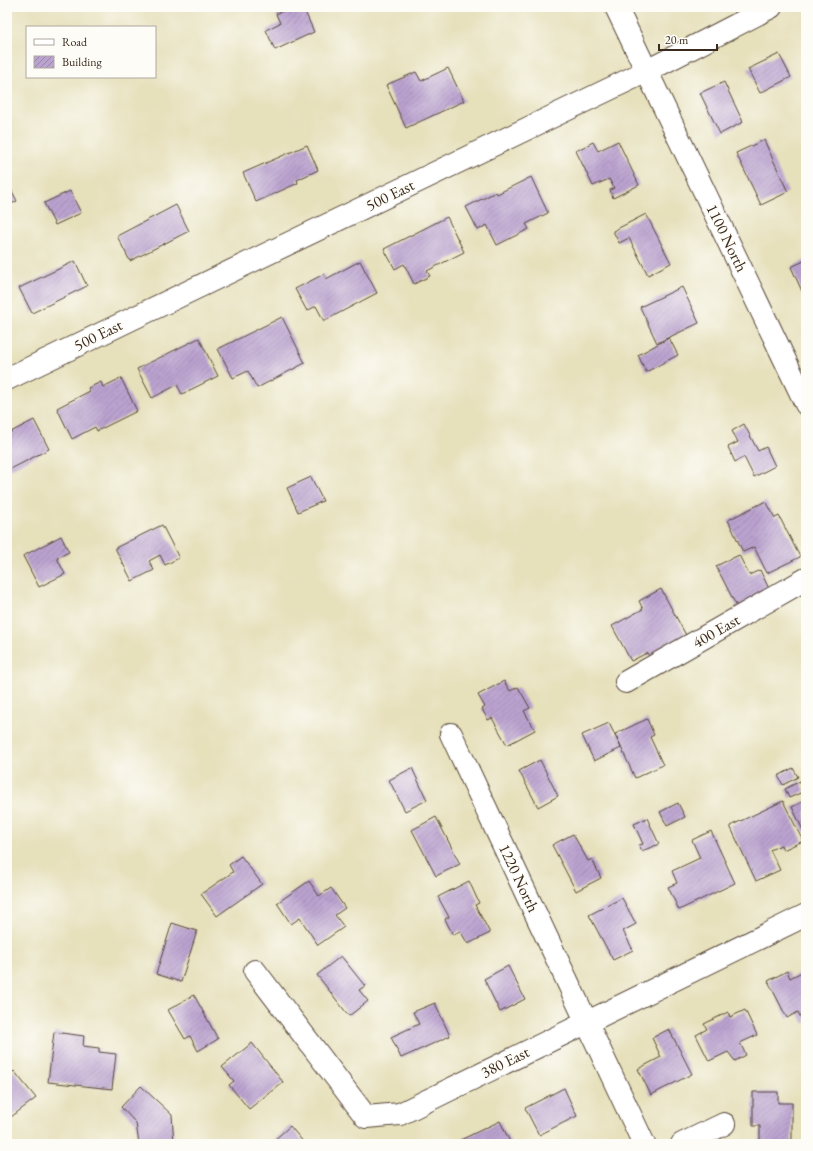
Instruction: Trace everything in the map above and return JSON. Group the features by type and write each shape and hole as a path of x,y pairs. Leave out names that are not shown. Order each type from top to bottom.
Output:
{"street":[{"name":"1100 North","path":"616,7 648,71 806,404"},
{"name":"500 East","path":"7,379 648,71 771,7"},
{"name":"400 East","path":"626,682 806,579"},
{"name":"1220 North","path":"451,734 644,1144"},
{"name":"380 East","path":"255,971 366,1118 400,1114 806,915"},
{"path":"682,1144 724,1124"}],"building":[{"path":"291,7 303,7 314,32 275,50 266,30 280,23 276,14"},
{"path":"779,54 791,77 760,93 748,69"},
{"path":"448,68 464,101 406,128 386,85 416,72 421,81"},
{"path":"724,82 743,122 720,134 700,93"},
{"path":"764,140 788,192 761,205 736,153"},
{"path":"618,141 639,185 613,198 610,190 614,188 609,179 593,186 576,151 593,142 598,151"},
{"path":"307,145 318,170 297,180 298,183 256,202 243,173"},
{"path":"531,177 548,213 526,224 529,229 497,245 487,225 478,230 466,207"},
{"path":"7,181 17,201 7,206"},
{"path":"70,191 81,213 55,225 44,203"},
{"path":"176,205 189,231 130,261 117,236"},
{"path":"646,214 671,263 648,275 629,238 619,243 613,231"},
{"path":"447,217 464,252 427,271 430,276 414,284 404,264 395,269 384,249"},
{"path":"806,260 806,300 791,267"},
{"path":"75,261 87,286 32,313 19,288"},
{"path":"360,261 377,293 324,321 316,306 307,311 295,289 324,274 326,279"},
{"path":"682,287 699,323 657,343 640,307"},
{"path":"282,317 305,363 257,388 248,371 233,378 218,349"},
{"path":"199,338 218,376 182,394 177,385 152,398 137,369"},
{"path":"669,338 678,355 646,372 638,355"},
{"path":"121,378 137,411 97,431 95,427 72,439 57,408 90,391 88,388 101,382 103,387"},
{"path":"34,420 49,449 7,471 7,434"},
{"path":"744,424 758,451 766,447 775,466 754,477 744,457 735,462 728,447 738,442 732,431"},
{"path":"311,477 323,501 298,512 287,488"},
{"path":"766,501 775,518 779,516 800,557 767,573 754,547 743,552 728,520"},
{"path":"162,525 179,558 165,565 160,555 149,561 154,570 132,581 115,548"},
{"path":"61,536 69,552 57,558 65,574 39,587 23,556"},
{"path":"739,555 749,575 760,570 771,593 738,609 716,566"},
{"path":"661,589 687,637 650,657 647,653 631,661 612,626 643,609 639,601"},
{"path":"504,681 510,691 518,687 530,708 524,711 535,730 507,745 492,718 488,720 482,709 485,707 478,695"},
{"path":"647,719 654,735 650,737 663,765 635,778 615,734"},
{"path":"609,723 621,748 594,761 582,735"},
{"path":"540,760 558,796 538,807 519,771"},
{"path":"412,768 427,800 405,811 389,780"},
{"path":"793,768 798,777 783,785 778,776"},
{"path":"800,781 805,791 789,798 785,789"},
{"path":"806,800 806,831 804,832 792,807"},
{"path":"783,801 803,841 783,850 781,845 770,850 780,870 756,881 730,826"},
{"path":"678,803 685,817 667,826 660,812"},
{"path":"436,817 460,864 436,876 412,830"},
{"path":"647,818 659,844 642,851 639,845 643,844 634,824"},
{"path":"711,831 735,883 679,910 668,887 677,883 672,871 700,858 692,840"},
{"path":"573,834 588,861 592,859 601,878 576,891 552,845"},
{"path":"241,856 262,884 217,916 201,894 233,872 229,865"},
{"path":"309,881 319,896 331,888 345,908 335,915 344,927 318,945 300,918 291,924 277,903"},
{"path":"469,881 479,903 475,905 490,933 468,944 460,931 453,935 445,919 449,917 438,897"},
{"path":"622,898 636,924 623,931 633,950 613,960 589,915"},
{"path":"172,923 197,931 181,982 156,974"},
{"path":"341,956 365,986 359,990 368,1001 349,1016 317,975"},
{"path":"508,966 525,999 500,1012 484,979"},
{"path":"787,971 790,978 802,972 806,978 806,1022 804,1024 798,1012 787,1018 768,981"},
{"path":"194,995 218,1039 198,1051 190,1036 185,1039 168,1010"},
{"path":"435,1003 450,1036 401,1058 391,1037 419,1024 413,1012"},
{"path":"745,1010 757,1035 740,1043 746,1055 735,1061 728,1052 709,1061 696,1035 707,1029 704,1024 728,1012 730,1017"},
{"path":"669,1029 692,1074 651,1095 638,1069 661,1057 652,1038"},
{"path":"54,1032 84,1036 83,1046 99,1048 99,1052 116,1054 112,1089 48,1082"},
{"path":"252,1043 283,1082 249,1109 229,1085 234,1081 222,1067"},
{"path":"14,1071 36,1098 7,1120 7,1077"},
{"path":"141,1086 172,1115 174,1144 139,1144 136,1123 121,1107"},
{"path":"564,1088 577,1116 539,1135 525,1108"},
{"path":"753,1092 778,1092 778,1103 792,1103 792,1144 760,1144 760,1126 753,1126"},
{"path":"500,1121 511,1144 452,1144"},
{"path":"290,1126 305,1144 274,1144 272,1142"}]}
